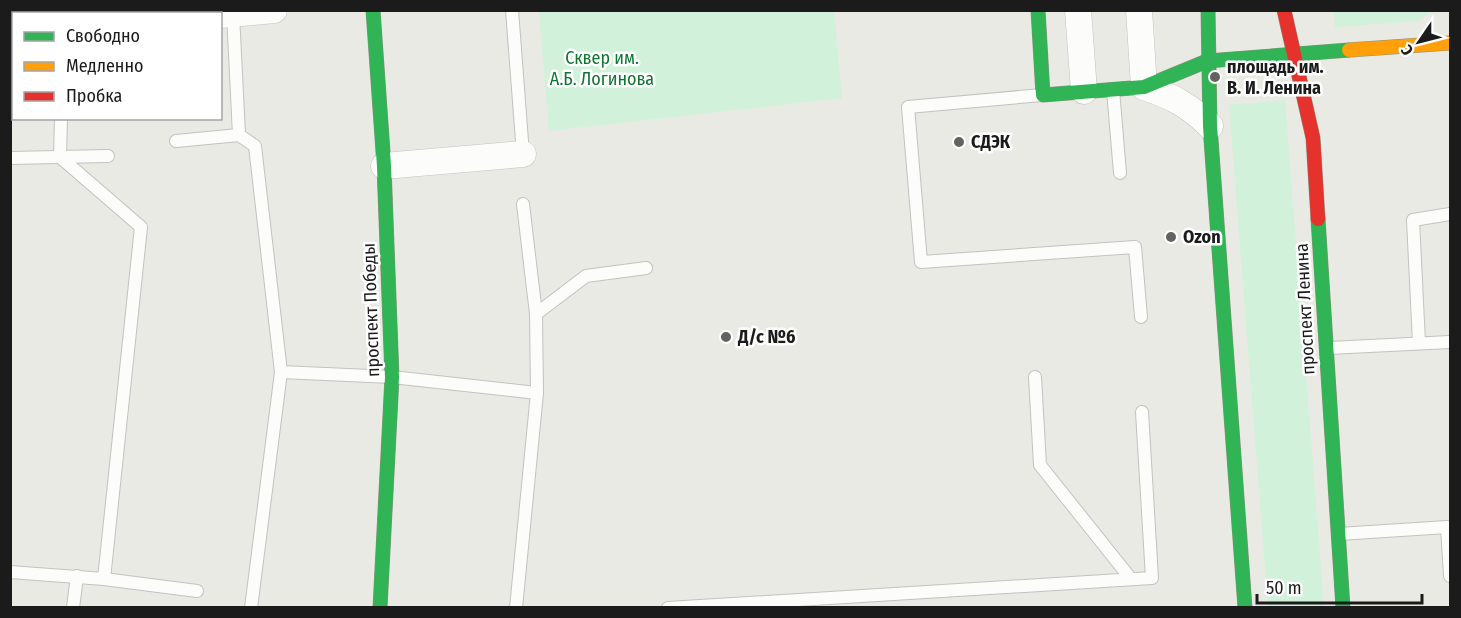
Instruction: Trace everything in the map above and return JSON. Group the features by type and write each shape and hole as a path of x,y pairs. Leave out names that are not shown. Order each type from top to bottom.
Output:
{"street":[{"path":"226,15 274,10"},
{"name":"проспект Победы","path":"373,10 384,166 392,377 381,608"},
{"path":"1038,10 1043,95 1144,87 1207,61 1450,43"},
{"path":"1078,10 1084,91"},
{"path":"1139,10 1144,87"},
{"path":"1208,10 1207,61 1210,126 1245,608"},
{"name":"проспект Ленина","path":"1284,10 1313,138 1343,608"},
{"path":"1144,87 1171,96 1192,107 1210,126"},
{"path":"384,166 523,154"}],"lane":[{"path":"512,10 523,154"},
{"path":"226,15 239,135"},
{"path":"1113,89 1120,173"},
{"path":"1043,95 908,107 921,262 1135,247 1141,317"},
{"path":"60,120 60,157 141,227 104,579"},
{"path":"176,141 239,135 255,146 281,372 251,608"},
{"path":"10,158 108,156"},
{"path":"516,608 537,393 536,314 523,204"},
{"path":"1419,343 1413,220 1450,214"},
{"path":"536,314 586,276 646,268"},
{"path":"1325,349 1450,342"},
{"path":"281,372 392,377 537,393"},
{"path":"1035,376 1040,465 1131,579"},
{"path":"668,608 841,602 1152,578 1143,412"},
{"path":"1337,534 1447,527 1450,576"},
{"path":"10,572 77,576 197,591"},
{"path":"73,608 77,576"}],"green space":[{"path":"1334,10 1432,11 1419,21 1335,27"},
{"name":"Сквер им. А.Б. Логинова","path":"539,11 834,11 842,98 549,131"},
{"path":"1285,100 1324,607 1268,607 1229,105"}],"traffic: fast":[{"path":"373,10 384,166 392,377 380,608"},
{"path":"1038,10 1043,95 1144,87 1207,61 1349,50"},
{"path":"1208,10 1210,126 1245,608"},
{"path":"1318,219 1343,608"}],"traffic: slow":[{"path":"1349,50 1450,43"}],"traffic: jam":[{"path":"1284,10 1313,138 1318,219"}],"place":[{"name":"площадь им. В. И. Ленина","path":"1215,77"},
{"name":"СДЭК","path":"959,142"},
{"name":"Ozon","path":"1171,237"},
{"name":"Д/с №6","path":"726,337"}]}
